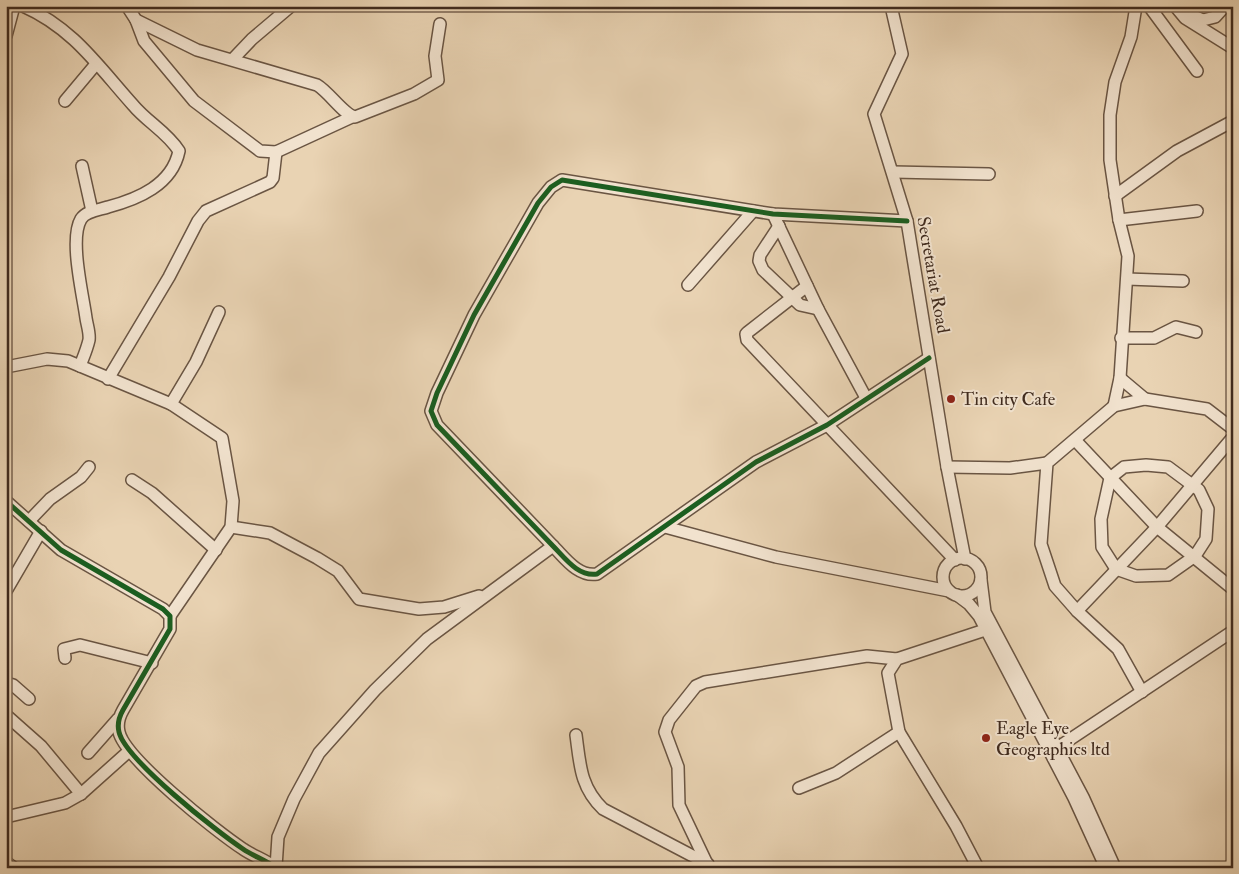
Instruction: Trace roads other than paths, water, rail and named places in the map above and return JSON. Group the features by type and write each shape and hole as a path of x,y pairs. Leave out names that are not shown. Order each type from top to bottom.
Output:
{"street":[{"path":"6,36 14,6"},
{"path":"23,6 77,40 134,106 163,132 178,151 177,159 166,178 158,186 130,200 92,211 84,216 77,227 77,249 89,332 89,340 80,366"},
{"path":"127,6 136,20 144,41 194,101 260,151 276,152 352,117 414,94 438,80 435,56 440,24"},
{"path":"233,59 291,6"},
{"name":"Secretariat Road","path":"891,6 902,54 874,114 907,221 960,559"},
{"path":"1114,406 1120,378 1121,338 1128,256 1114,196 1110,160 1110,114 1115,82 1131,37 1136,6"},
{"path":"1148,6 1197,71"},
{"path":"1175,6 1186,18 1233,48"},
{"path":"1181,6 1191,16 1203,20 1215,17 1225,6"},
{"path":"136,20 205,53 233,59 317,85 328,91 352,117"},
{"path":"65,101 96,64"},
{"path":"1114,196 1177,151 1233,121"},
{"path":"108,379 169,277 198,221 206,211 270,182 273,178 276,152"},
{"path":"82,166 92,211"},
{"path":"893,172 989,174"},
{"path":"907,221 773,214 562,180 551,187 538,203 474,315 437,393 431,411 436,425 552,546 582,572 597,574 665,528 756,462 828,425 929,358"},
{"path":"688,285 753,211"},
{"path":"1119,220 1197,211"},
{"path":"773,214 818,309 866,398"},
{"path":"779,226 764,248 759,261 763,270 800,305 818,309"},
{"path":"764,248 788,245"},
{"path":"1127,279 1183,282"},
{"path":"807,286 748,332 746,334 747,340 960,559 978,568 985,612 1054,751 1106,868"},
{"path":"172,404 196,362 219,312"},
{"path":"1121,338 1154,338 1176,327 1196,332"},
{"path":"6,367 52,359 80,366 172,404 222,438 232,502 231,527 170,616 170,629 118,719 88,753"},
{"path":"1120,378 1146,399"},
{"path":"947,467 1010,468 1047,463 1114,406 1146,399 1207,409 1233,429"},
{"path":"1077,611 1157,527 1233,437"},
{"path":"1076,440 1157,527 1195,556 1233,589"},
{"path":"1047,463 1041,544 1055,586 1077,611 1118,649 1142,692"},
{"path":"29,521 50,500 81,477 88,467"},
{"path":"1124,467 1168,467 1191,485 1199,490 1208,509 1206,539 1195,556 1168,575 1136,576 1116,569 1102,548 1102,519 1110,478 1124,467"},
{"path":"132,480 152,493 216,550"},
{"path":"6,501 76,559 163,609 170,616"},
{"path":"231,527 270,533 318,558 338,571 359,599 419,609 444,607 487,593"},
{"path":"665,528 776,557 953,593 968,595 974,592 981,580"},
{"path":"6,591 41,531"},
{"path":"118,719 119,732 129,751 159,782 236,844 276,868 278,837 294,799 319,753 375,690 426,639 552,546"},
{"path":"960,559 948,566 944,574 944,581 953,593 974,610 1094,818 1115,868"},
{"path":"708,866 679,805 678,767 665,732 669,720 696,686 704,682 867,656 897,658 985,630"},
{"path":"1054,751 1233,631"},
{"path":"65,658 64,649 80,645 152,663"},
{"path":"897,658 888,674 898,732 956,826 978,868"},
{"path":"6,684 13,685 29,699"},
{"path":"6,715 41,746 81,794"},
{"path":"799,788 836,773 898,732"},
{"path":"576,734 586,788 592,798 603,809 708,866"},
{"path":"6,817 65,803 81,794 129,751"},
{"path":"6,862 14,868"}],"place":[{"name":"Tin city Cafe","path":"951,399"},
{"name":"Eagle Eye Geographics ltd","path":"986,738"}]}
